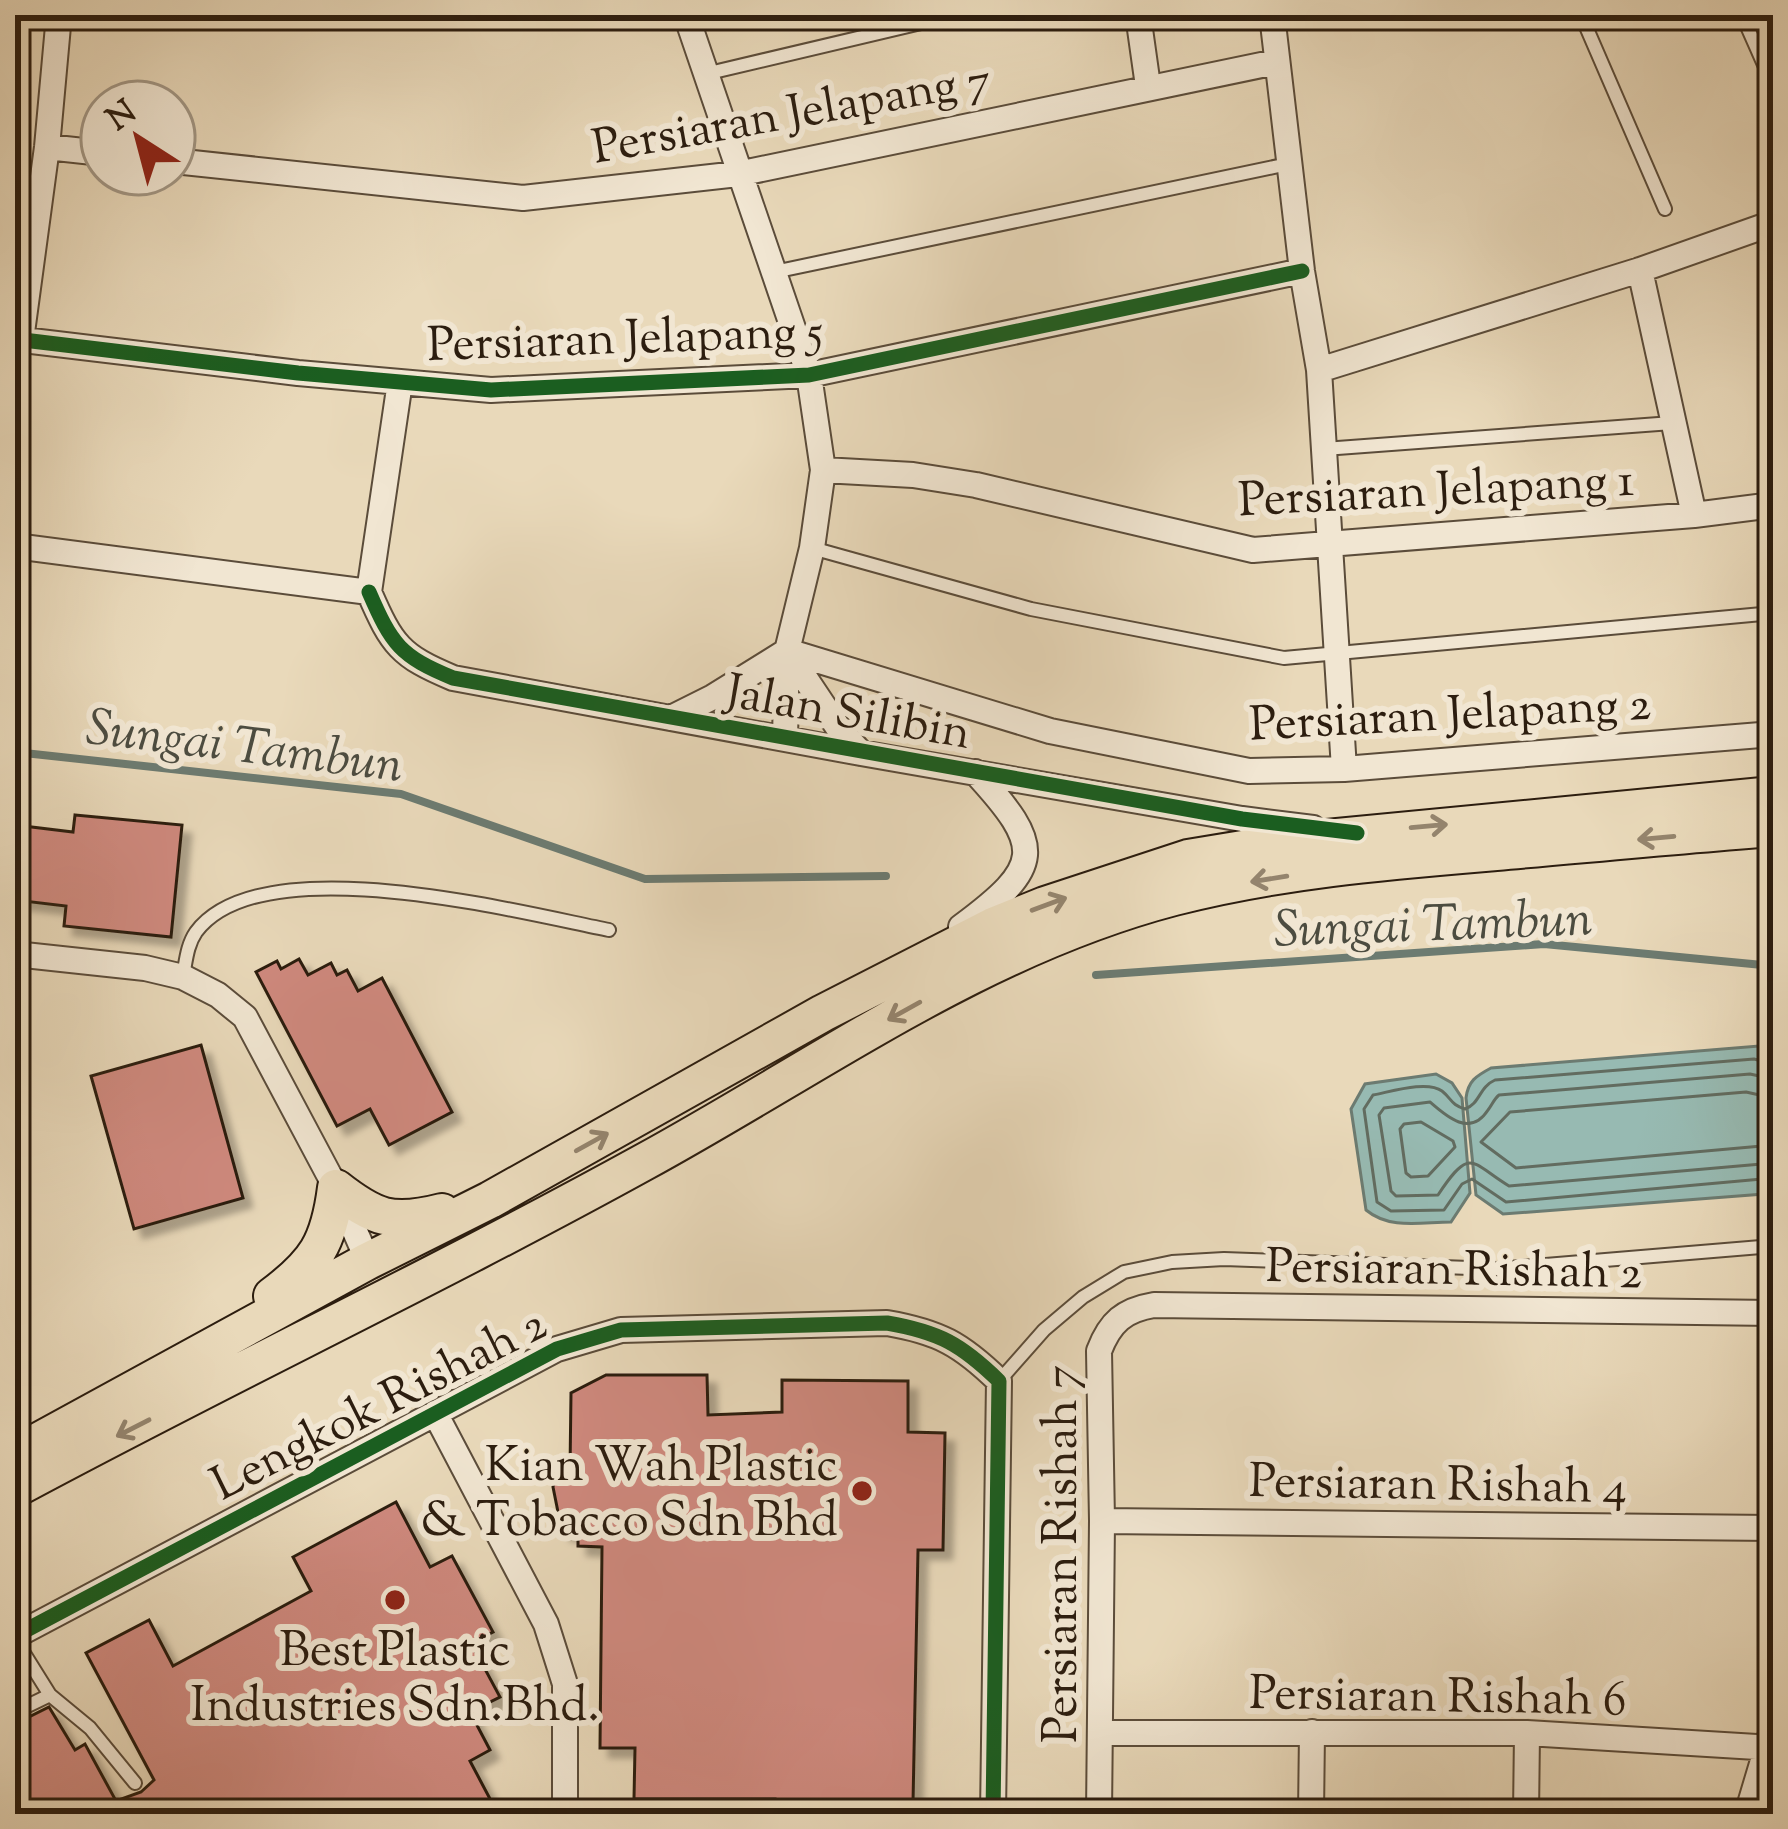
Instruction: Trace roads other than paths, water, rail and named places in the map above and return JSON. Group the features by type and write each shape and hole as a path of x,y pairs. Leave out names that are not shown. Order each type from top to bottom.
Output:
{"main road":[{"name":"Jalan Silibin","path":"15,1454 368,1261 490,1200 823,1012 931,956 1046,905 1188,858 1357,833 1773,796"},
{"path":"15,1489 608,1182 958,980 1018,952 1173,897 1268,878 1424,858 1773,828"},
{"path":"368,1261 383,1272 404,1271 520,1208 608,1182"},
{"path":"335,1188 367,1212 394,1220 418,1219 490,1200"},
{"path":"172,1370 304,1270 331,1226 335,1188"},
{"path":"204,1391 260,1349 357,1296 366,1282 368,1261"}],"street":[{"path":"18,340 47,147 59,15"},
{"path":"686,15 809,375 823,470 812,548 788,651 785,738"},
{"path":"1138,15 1148,86"},
{"path":"1272,15 1302,271 1319,370 1344,769"},
{"name":"Persiaran Jelapang 7","path":"198,164 523,198 737,174 1276,62"},
{"path":"47,147 78,150"},
{"path":"1319,370 1640,270 1773,223"},
{"path":"1640,270 1694,515"},
{"name":"Persiaran Jelapang 5","path":"18,340 491,390 809,375 1302,271"},
{"path":"15,546 369,592 400,382"},
{"name":"Persiaran Jelapang 1","path":"823,470 913,475 976,485 1253,550 1773,505"},
{"name":"Jalan Silibin","path":"369,592 388,636 417,663 453,678 1242,819 1357,833"},
{"path":"671,718 788,651"},
{"path":"788,651 839,729 861,753"},
{"name":"Persiaran Jelapang 2","path":"788,651 1051,731 1249,771 1344,769 1773,734"},
{"path":"931,956 950,935 1005,896 1023,871 1027,848 1019,824 975,772"},
{"path":"15,954 145,968 183,977 218,995 245,1017 368,1261"},
{"name":"Persiaran Rishah 2","path":"1134,1309 1154,1305 1773,1313"},
{"name":"Persiaran Rishah 7","path":"1099,1814 1099,1352 1106,1331 1134,1309"},
{"name":"Lengkok Rishah 2","path":"15,1637 556,1348 621,1330 887,1323 931,1331 967,1350 999,1381"},
{"name":"Persiaran Rishah 7","path":"994,1814 999,1381"},
{"path":"435,1413 546,1624 566,1684 565,1814"},
{"name":"Persiaran Rishah 4","path":"1102,1520 1773,1528"},
{"name":"Persiaran Rishah 6","path":"1100,1732 1527,1733 1771,1740"},
{"path":"1311,1814 1312,1732"},
{"path":"1526,1814 1527,1733"},
{"path":"1748,1814 1771,1740"}],"lane":[{"path":"704,74 955,15"},
{"path":"1581,15 1665,209"},
{"path":"1742,15 1773,85"},
{"path":"773,272 1292,163"},
{"path":"1322,449 1672,423"},
{"path":"812,548 1054,613 1283,658 1773,613"},
{"path":"183,977 196,932 218,912 243,899 300,887 434,897 609,930"},
{"path":"999,1381 1044,1330 1083,1298 1124,1272 1172,1262 1224,1259 1496,1269 1773,1246"},
{"path":"15,1637 50,1695 90,1728 135,1783"},
{"path":"15,1712 50,1695"}],"water":[{"path":"1759,1046 1773,1057 1773,1186 1764,1194 1503,1214 1476,1195 1466,1098 1474,1080 1491,1068"},
{"path":"1436,1074 1452,1083 1462,1098 1470,1193 1451,1222 1385,1220 1366,1210 1351,1109 1365,1084"}],"waterway":[{"name":"Sungai Tambun","path":"15,752 401,794 645,879 886,876"},
{"name":"Sungai Tambun","path":"1096,975 1544,944 1773,966"}],"place":[{"name":"Kian Wah Plastic & Tobacco Sdn Bhd","path":"862,1491"},
{"name":"Best Plastic Industries Sdn.Bhd.","path":"395,1600"}]}
